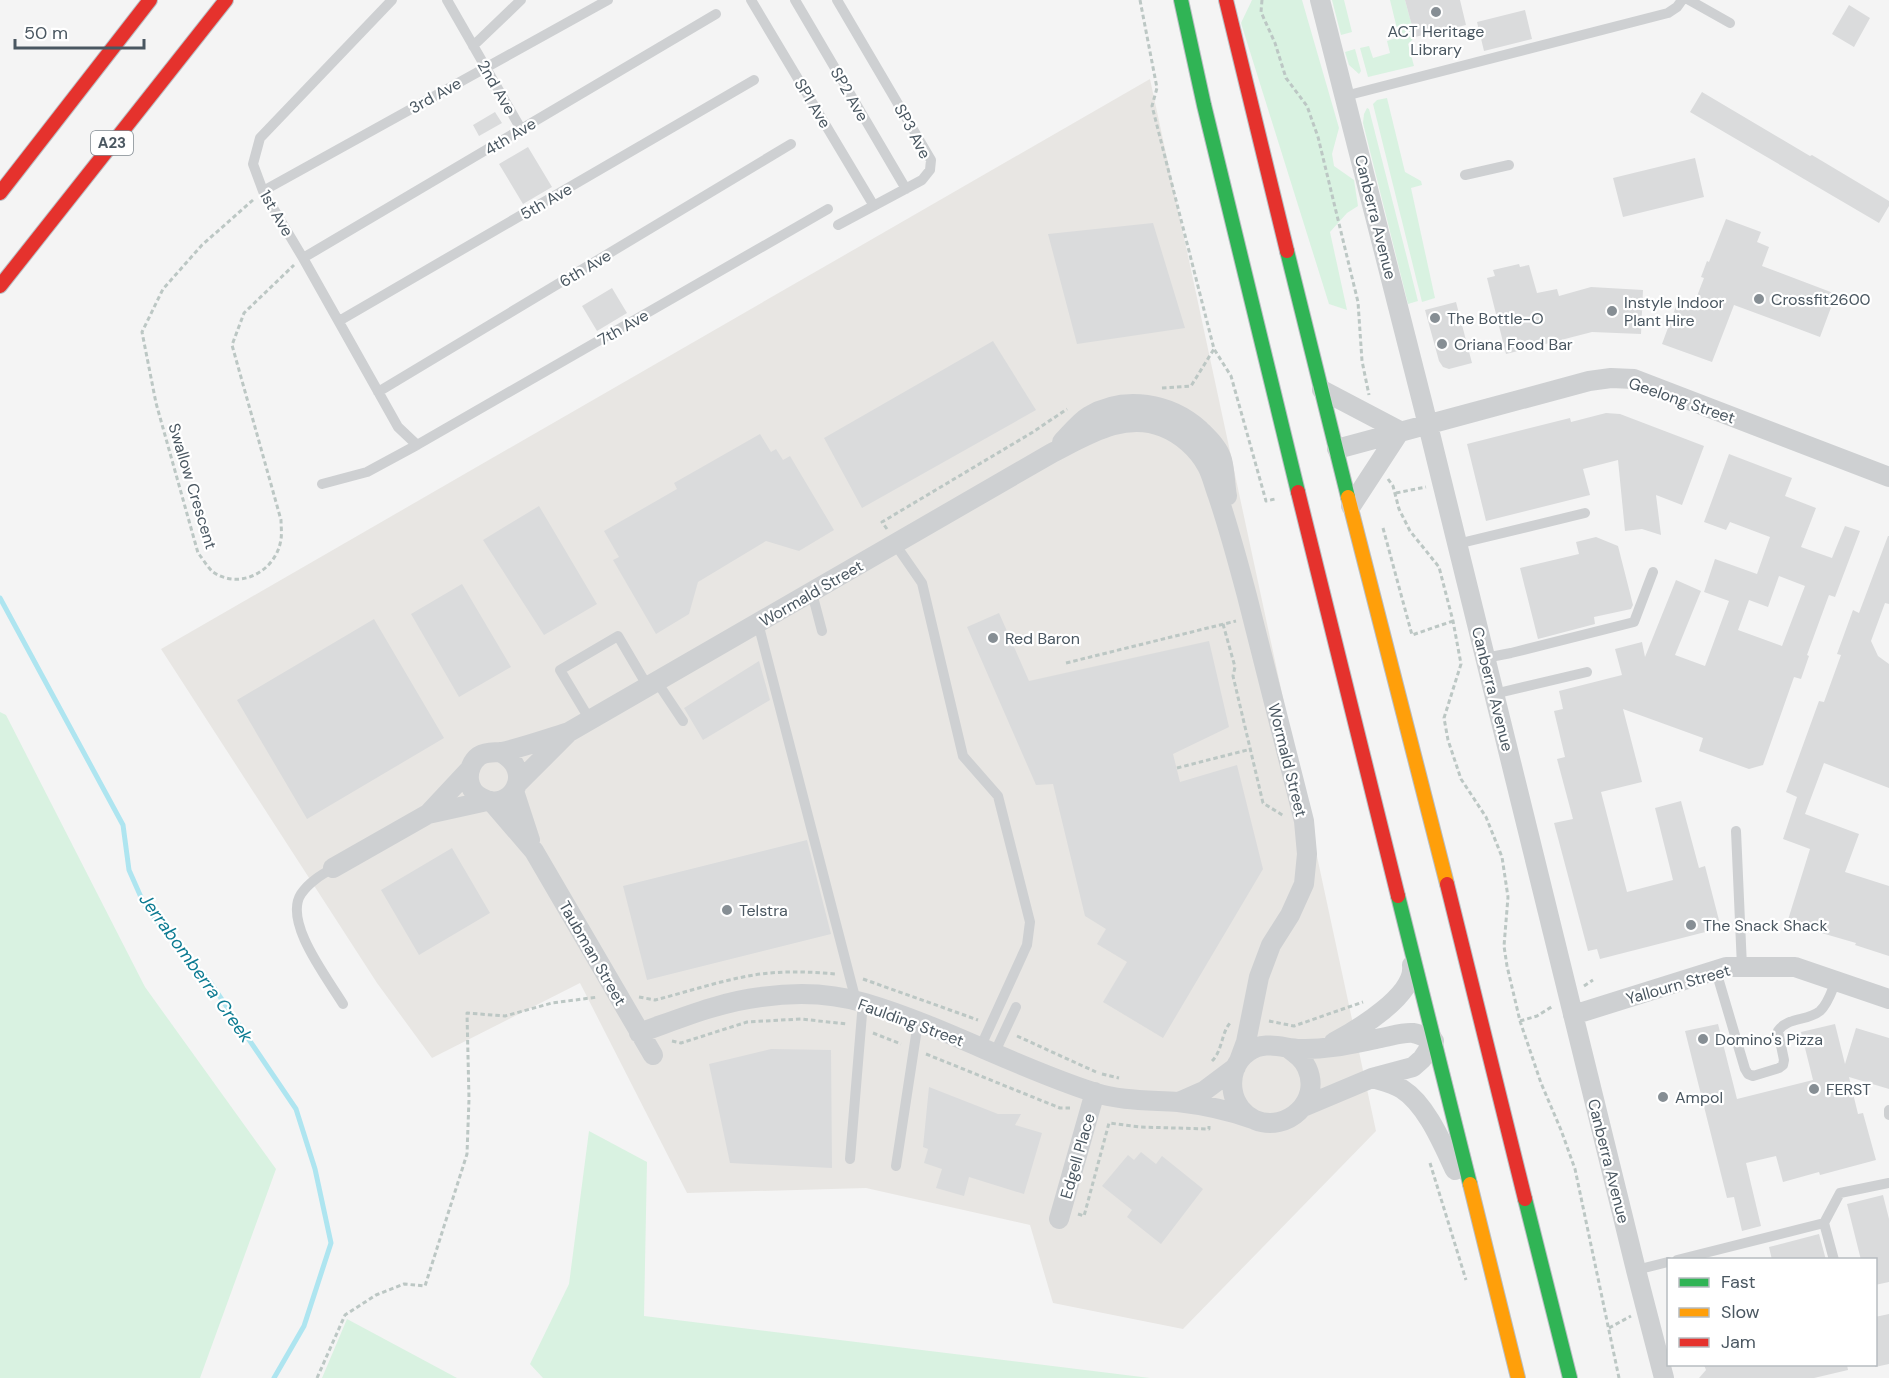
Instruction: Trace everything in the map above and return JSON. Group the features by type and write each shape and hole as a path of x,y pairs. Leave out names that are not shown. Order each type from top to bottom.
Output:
{"highway":[{"path":"0,193 150,0"},
{"name":"A23","path":"0,286 226,0"},
{"path":"1181,0 1204,105 1406,931 1443,1038 1478,1216 1518,1378"},
{"path":"1226,0 1322,390 1327,452 1351,506 1570,1378"},
{"path":"1279,413 1294,435"},
{"path":"1305,521 1304,491 1307,480"},
{"path":"1440,860 1450,953"},
{"path":"1479,1068 1499,1094"}],"street":[{"name":"Canberra Avenue","path":"1320,0 1442,483 1645,1308 1663,1354 1664,1378"},
{"name":"Geelong Street","path":"1327,452 1427,423 1589,381 1611,378 1634,379 1889,477"},
{"path":"1322,390 1400,431 1351,506"},
{"name":"Wormald Street","path":"333,868 428,814 480,755 500,752 569,732 1052,453 1112,424 1144,422 1163,427 1181,437 1197,451 1207,466 1232,536 1304,821 1307,854 1304,884 1290,915 1271,945 1259,977 1246,1042 1237,1064"},
{"name":"Wormald Street","path":"428,814 489,801 500,801 508,797 569,732"},
{"path":"500,752 508,756 518,770 516,787"},
{"path":"470,769 470,783 473,791 479,797 489,801"},
{"name":"Taubman Street","path":"516,787 534,851"},
{"name":"Taubman Street","path":"489,801 534,851 653,1055"},
{"path":"1318,1050 1346,1035 1394,1003 1404,990 1413,970 1406,931"},
{"name":"Yallourn Street","path":"1573,1015 1726,967 1795,967 1889,999"},
{"name":"Wormald Street","path":"1259,977 1257,1014 1281,1046"},
{"name":"Faulding Street","path":"639,1033 730,1002 806,994 827,996 860,1002 918,1022 1034,1071 1095,1092 1124,1099 1179,1102 1229,1110 1253,1119"},
{"path":"1404,1034 1443,1038 1413,1067 1372,1078 1304,1107 1294,1117 1281,1122 1268,1124 1253,1119 1242,1111 1234,1099 1232,1086 1237,1064 1248,1052 1261,1046 1318,1050 1404,1034"},
{"path":"1281,1046 1299,1056 1307,1068 1311,1081 1304,1107"},
{"name":"Faulding Street","path":"1179,1102 1204,1091 1237,1064"},
{"path":"1372,1078 1404,1090 1420,1108 1435,1129 1478,1216"},
{"name":"Edgell Place","path":"1060,1214 1095,1092"}],"lane":[{"name":"1st Ave","path":"392,0 260,138 253,164 263,191 398,428 417,445"},
{"name":"2nd Ave","path":"447,0 521,129"},
{"name":"2nd Ave","path":"473,46 521,0"},
{"name":"3rd Ave","path":"263,191 608,0"},
{"name":"SP1 Ave","path":"751,0 874,206"},
{"name":"SP2 Ave","path":"795,0 906,189"},
{"name":"SP3 Ave","path":"837,0 931,160 930,170 922,180 838,225"},
{"path":"1345,96 1668,13 1682,0"},
{"path":"1689,0 1730,23"},
{"name":"4th Ave","path":"303,258 716,14"},
{"name":"5th Ave","path":"339,321 754,80"},
{"name":"6th Ave","path":"378,392 791,144"},
{"path":"1466,175 1509,165"},
{"name":"7th Ave","path":"322,484 367,472 417,445 828,209"},
{"path":"1457,544 1585,513"},
{"path":"895,544 922,583 963,756 998,796 1030,922 1027,945 987,1051"},
{"path":"1485,658 1634,622 1653,572"},
{"path":"812,593 822,631"},
{"path":"758,623 860,1002 850,1159"},
{"path":"590,720 560,670 618,636 652,684 683,721"},
{"path":"1494,694 1587,672"},
{"path":"1736,831 1742,967"},
{"path":"333,868 316,878 300,895 296,905 297,921 304,939 343,1004"},
{"path":"1716,971 1744,1069 1753,1076 1783,1065 1778,1030 1786,1023 1819,1012 1826,1003 1836,981"},
{"path":"987,1051 1016,1007"},
{"path":"896,1166 918,1022"},
{"path":"1889,1110 1889,1115"},
{"path":"1833,1258 1824,1223 1840,1193 1889,1183"},
{"path":"1685,1258 1824,1223"},
{"path":"1636,1270 1667,1262"}],"path":[{"path":"1140,0 1157,88 1152,106 1214,349 1231,376 1266,501 1298,493"},
{"path":"1262,0 1261,12 1275,43 1286,78 1307,106 1318,137 1358,302 1362,362 1370,402"},
{"name":"Swallow Crescent","path":"263,191 202,245 163,289 141,332 156,403 198,553 213,572 234,579 254,577 271,563 281,540 281,520 232,345 244,313 303,258"},
{"path":"1385,476 1393,486 1399,509 1410,531 1439,567 1461,664 1444,718 1448,740 1461,779 1486,817 1502,857 1508,897 1504,946 1507,966 1520,1021 1541,1083 1575,1168 1619,1378"},
{"path":"1396,493 1442,483"},
{"path":"1382,523 1412,635 1453,621"},
{"path":"1066,663 1220,625"},
{"path":"1177,768 1251,749"},
{"path":"316,1378 345,1315 376,1295 404,1284 425,1286 467,1154 469,1088 467,1013 505,1016 552,1003 618,995"},
{"path":"1261,1021 1277,1021 1294,1026 1368,1000"},
{"path":"1060,1214 1083,1216 1108,1123 1209,1130 1211,1107"},
{"path":"1429,1160 1469,1287"},
{"path":"1609,1328 1645,1308"}],"shaded area":[{"path":"1150,79 1376,1131 1183,1329 1053,1303 1030,1225 866,1188 687,1193 580,983 432,1058 377,983 161,649"}],"green space":[{"path":"1252,0 1302,0 1339,128 1332,154 1334,166 1354,180 1358,206 1347,213 1330,232 1347,310 1329,304 1241,23"},
{"path":"1332,0 1344,0 1352,32 1341,35"},
{"path":"1390,0 1405,0 1415,37 1408,44 1414,66 1368,77 1360,48 1369,46 1373,58 1390,53 1387,41 1399,37"},
{"path":"1355,49 1361,71 1359,74 1349,65 1345,52"},
{"path":"1387,98 1405,172 1421,181 1422,185 1411,188 1435,298 1422,302 1373,104 1377,100"},
{"path":"1367,108 1418,301 1408,304 1363,123"},
{"path":"0,712 6,715 145,987 276,1169 200,1378 0,1378"},
{"path":"589,1131 647,1162 644,1316 1150,1378 543,1378 530,1364 569,1284"},
{"path":"347,1319 457,1378 322,1378"}],"building":[{"name":"ACT Heritage Library","path":"1405,0 1460,0 1466,25 1415,37"},
{"path":"1849,5 1870,18 1854,47 1832,34"},
{"path":"1525,10 1532,39 1484,51 1477,22"},
{"path":"1702,92 1889,201 1889,206 1879,223 1690,112"},
{"path":"495,112 502,123 479,136 473,125"},
{"path":"528,147 552,187 523,204 499,164"},
{"path":"1695,158 1704,197 1623,217 1613,178"},
{"path":"1726,219 1761,232 1757,242 1769,247 1762,266 1836,294 1820,337 1734,305 1712,362 1662,344 1679,298 1694,304 1704,278 1701,277 1707,261 1709,262"},
{"path":"1153,223 1185,328 1077,344 1048,234"},
{"path":"1519,264 1520,267 1529,265 1537,293 1557,289 1559,296 1591,287 1643,290 1641,334 1592,332 1506,354 1487,278 1495,276 1493,270"},
{"path":"612,288 627,313 597,331 582,306"},
{"path":"1456,302 1472,363 1449,369 1443,367 1439,361 1425,310"},
{"path":"993,341 1036,410 862,508 824,438"},
{"path":"1606,413 1620,414 1704,446 1682,505 1656,495 1661,535 1642,529 1625,531 1618,460 1583,469 1590,495 1486,521 1467,444 1570,418 1571,422"},
{"path":"760,434 771,452 776,449 783,460 790,456 834,530 799,551 766,541 698,582 689,614 656,634 613,560 619,557 604,531 677,489 674,483"},
{"path":"1729,454 1792,478 1785,496 1816,508 1801,547 1832,558 1845,526 1860,531 1835,597 1829,595 1807,655 1809,656 1801,679 1794,677 1763,765 1749,769 1699,751 1703,738 1623,709 1642,782 1601,792 1627,892 1673,880 1655,808 1681,801 1699,868 1705,866 1721,928 1600,959 1597,949 1588,951 1554,823 1573,819 1557,759 1565,757 1554,711 1563,709 1559,691 1622,675 1615,649 1642,642 1645,657 1676,580 1701,591 1675,655 1705,666 1729,601 1704,592 1715,559 1757,574 1770,537 1730,522 1726,530 1704,522","holes":["1779,576 1805,586 1782,646 1738,630 1749,600 1768,607"]},
{"path":"539,506 597,604 544,635 483,540"},
{"path":"1888,536 1889,604 1885,603 1871,641 1878,656 1889,664 1889,788 1824,763 1805,814 1859,834 1845,872 1889,886 1889,956 1855,945 1856,943 1787,923 1810,849 1783,839 1797,797 1786,792 1819,701 1824,702 1841,655 1837,654 1853,610 1859,613"},
{"path":"1596,537 1618,546 1633,605 1631,609 1594,617 1595,624 1538,639 1520,568 1579,554 1576,542"},
{"path":"462,584 511,667 459,697 411,614"},
{"path":"999,613 1029,681 1209,641 1229,727 1173,754 1180,782 1237,765 1263,869 1163,1038 1103,1002 1127,962 1097,944 1106,929 1085,916 1053,784 1036,785 967,627"},
{"path":"374,619 444,738 307,819 237,700"},
{"path":"759,661 770,700 703,740 684,708"},
{"name":"Telstra","path":"807,840 831,934 647,980 623,886"},
{"path":"452,848 490,913 419,955 381,890"},
{"path":"1718,1024 1737,1099 1813,1080 1801,1032 1835,1024 1845,1064 1856,1028 1889,1038 1889,1089 1849,1077 1858,1114 1863,1113 1876,1160 1783,1182 1776,1156 1746,1163 1761,1226 1742,1231 1734,1197 1727,1198 1685,1031"},
{"path":"771,1049 831,1050 832,1168 730,1163 709,1064"},
{"path":"929,1087 998,1114 1021,1114 1015,1125 1042,1133 1024,1194 969,1177 964,1196 936,1188 942,1169 924,1163 928,1149 923,1147"},
{"path":"1141,1152 1156,1164 1162,1156 1203,1189 1161,1244 1127,1217 1132,1210 1102,1186 1128,1155 1134,1160"},
{"path":"1883,1195 1889,1219 1889,1282 1877,1285 1877,1258 1860,1258 1847,1204"},
{"path":"1819,1234 1825,1258 1772,1258 1769,1247"},
{"path":"1889,1314 1889,1364 1875,1367 1877,1366 1877,1317"},
{"path":"1704,1366 1847,1366 1848,1370 1814,1378 1699,1378 1706,1370"}],"waterway":[{"name":"Jerrabomberra Creek","path":"0,598 123,825 129,870 144,904 176,946 210,982 296,1109 315,1169 331,1243 304,1326 274,1378"}],"traffic: fast":[{"path":"1181,0 1204,105 1298,492"},
{"path":"1287,251 1348,497"},
{"path":"1398,896 1470,1184"},
{"path":"1525,1199 1570,1378"}],"traffic: slow":[{"path":"1348,497 1447,884"},
{"path":"1470,1184 1518,1378"}],"traffic: jam":[{"path":"0,193 150,0"},
{"path":"0,286 226,0"},
{"path":"1226,0 1287,251"},
{"path":"1298,492 1398,896"},
{"path":"1447,884 1525,1199"}],"place":[{"name":"ACT Heritage Library","path":"1436,12"},
{"name":"Crossfit2600","path":"1759,299"},
{"name":"Instyle Indoor Plant Hire","path":"1612,311"},
{"name":"The Bottle-O","path":"1435,318"},
{"name":"Oriana Food Bar","path":"1442,344"},
{"name":"Red Baron","path":"993,638"},
{"name":"Telstra","path":"727,910"},
{"name":"The Snack Shack","path":"1691,925"},
{"name":"Domino's Pizza","path":"1703,1039"},
{"name":"FERST","path":"1814,1089"},
{"name":"Ampol","path":"1663,1097"}]}
